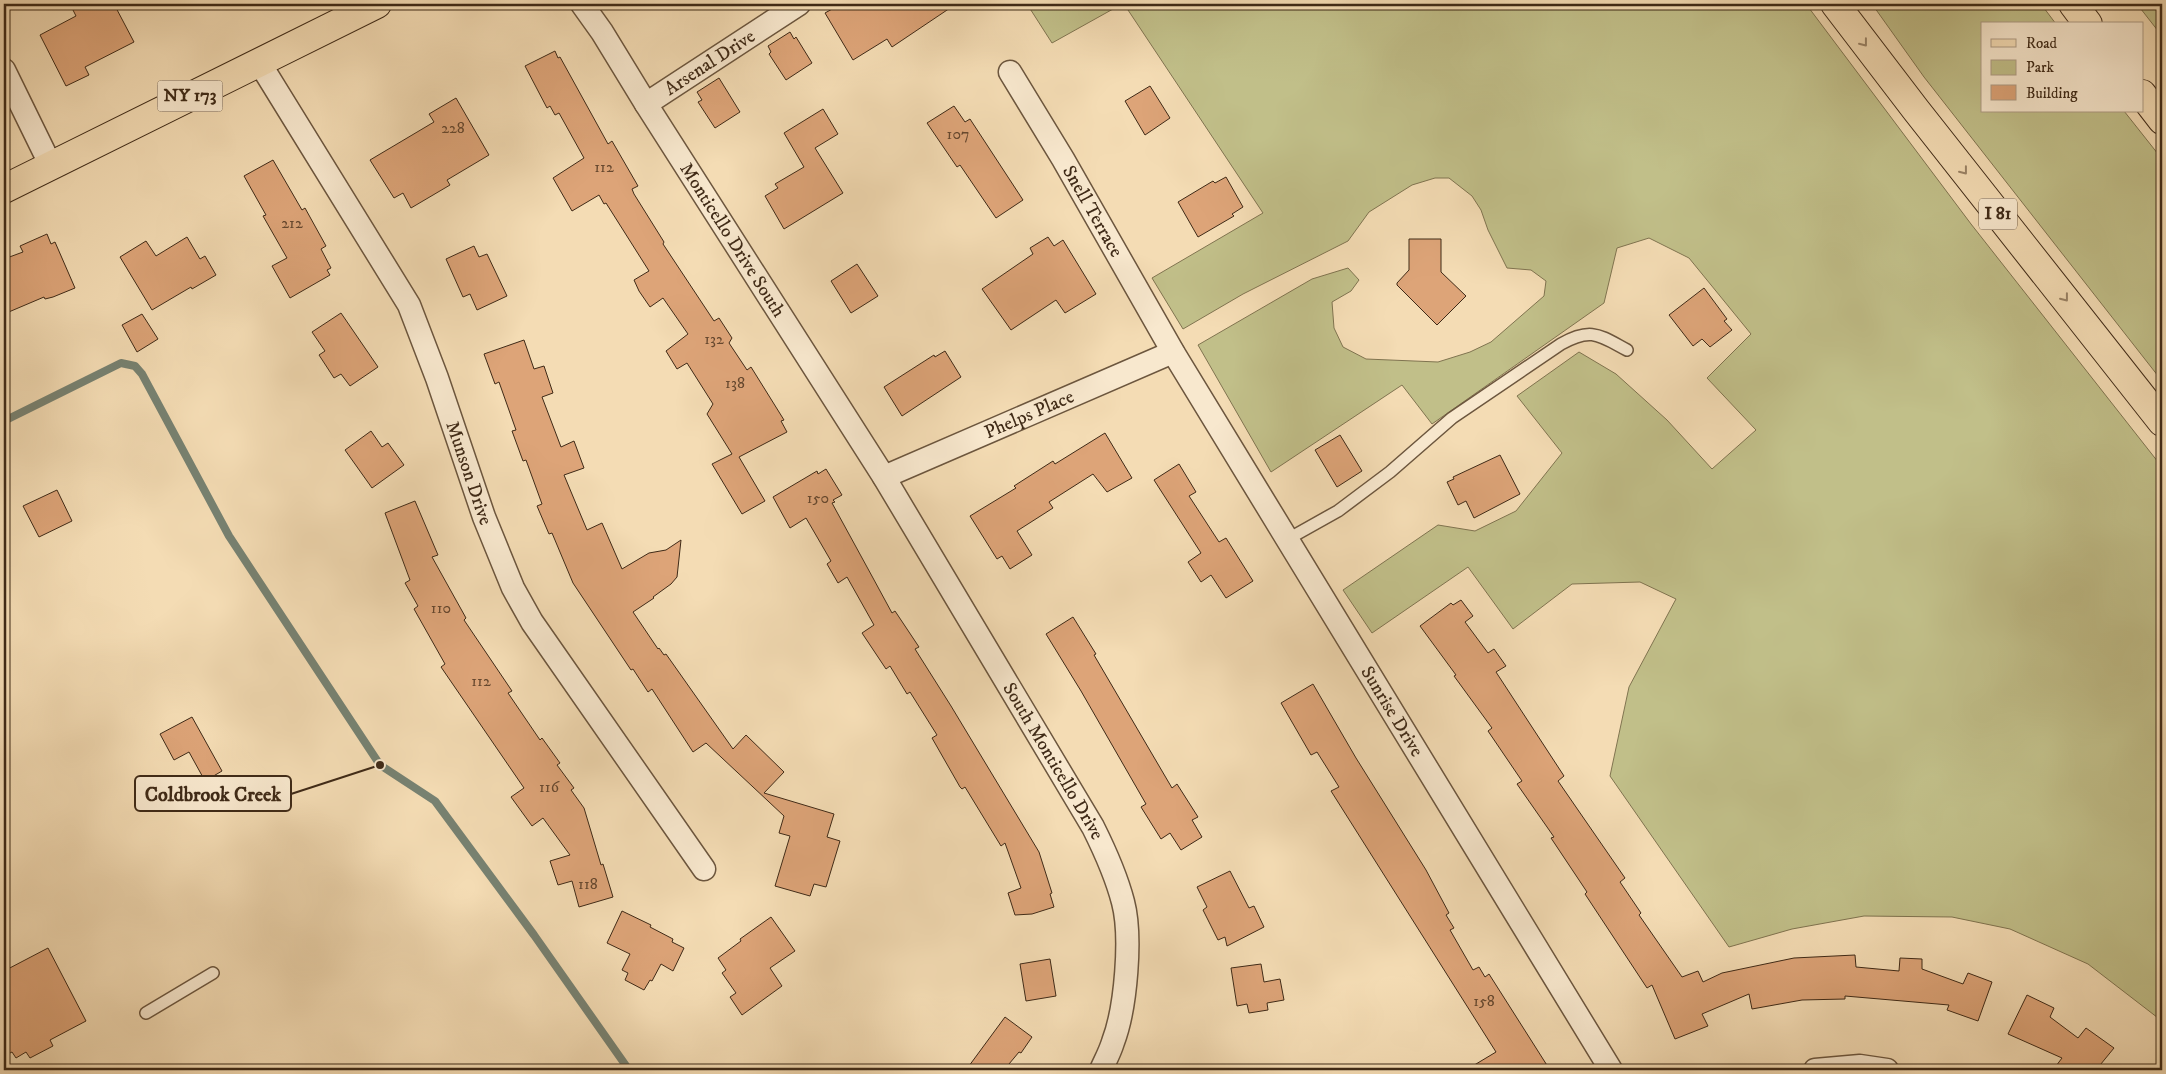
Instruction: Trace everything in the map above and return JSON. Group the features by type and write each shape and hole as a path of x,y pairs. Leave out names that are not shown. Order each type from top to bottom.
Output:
{"main road":[{"name":"NY 173","path":"4,188 377,4"},
{"name":"I 81","path":"1835,4 2162,422"},
{"path":"2073,4 2086,22"},
{"path":"2144,97 2162,120"}],"street":[{"name":"Monticello Drive South","path":"582,4 602,32 884,477"},
{"name":"Arsenal Drive","path":"646,104 799,4"},
{"name":"Munson Drive","path":"259,62 409,305 437,378 484,517 513,588 532,622 704,869"},
{"path":"4,70 51,166"},
{"name":"Snell Terrace","path":"1010,72 1063,159 1173,352"},
{"name":"Phelps Place","path":"884,477 1173,352"},
{"name":"Sunrise Drive","path":"1173,352 1611,1070"},
{"name":"South Monticello Drive","path":"884,477 1093,827 1109,859 1124,903 1129,941 1120,1015 1114,1041 1101,1070"},
{"path":"1814,1070 1860,1066 1886,1070"}],"lane":[{"path":"1288,539 1338,511 1390,472 1452,418 1577,335 1590,333 1606,338 1627,350"},
{"path":"146,1013 213,973"}],"green space":[{"path":"1027,4 1122,4 1052,43"},
{"path":"1124,4 1806,4 1971,224 2162,467 2162,1021 2088,964 2010,929 1952,917 1864,916 1792,929 1729,947 1610,776 1629,687 1676,599 1640,582 1572,584 1513,629 1468,567 1372,633 1343,590 1438,525 1475,531 1516,511 1562,453 1517,396 1579,352 1616,374 1667,420 1712,469 1756,430 1707,378 1751,334 1689,258 1649,238 1617,248 1604,303 1432,424 1402,385 1271,472 1198,345 1312,279 1348,268 1359,280 1351,291 1332,302 1334,328 1343,347 1366,359 1438,362 1470,352 1491,342 1544,296 1546,281 1531,270 1507,268 1488,230 1481,210 1472,196 1449,178 1435,178 1412,185 1369,212 1348,241 1243,294 1183,329 1152,278 1263,213"},
{"path":"1872,4 2041,4 2054,22 1981,22 1981,112 2125,112 2162,159 2162,381 1924,77"},
{"path":"2137,4 2162,4 2162,36"}],"building":[{"path":"70,4 114,4 134,42 85,67 89,75 66,86 40,35 76,16"},
{"path":"841,4 956,4 892,47 887,39 853,60 825,13"},
{"path":"790,32 794,39 796,37 812,63 786,80 769,54 771,52 768,46"},
{"path":"555,51 608,144 612,141 638,186 632,189 634,194 664,242 663,244 714,321 719,318 732,338 729,343 747,370 751,367 784,420 781,421 787,432 739,457 765,501 742,514 712,464 732,454 707,414 713,404 687,363 677,369 666,351 688,334 663,298 650,307 639,291 634,280 649,271 606,203 604,204 599,195 572,211 553,178 584,158 559,113 555,115 550,106 547,108 525,66"},
{"path":"719,78 740,112 715,128 698,102 702,100 697,92"},
{"path":"1150,86 1170,118 1145,135 1125,101"},
{"path":"456,98 489,155 447,180 450,185 411,208 403,193 394,198 370,160 434,122 429,114"},
{"path":"954,106 965,122 970,119 1023,200 996,218 960,165 957,167 927,123"},
{"path":"823,109 838,134 815,148 843,193 784,229 765,196 778,188 775,184 804,167 784,133"},
{"path":"273,160 302,210 305,208 326,246 321,249 331,268 327,270 330,275 290,298 272,266 287,258 263,216 266,215 244,176"},
{"path":"1226,177 1243,207 1232,214 1234,216 1198,237 1178,202 1213,181 1215,183"},
{"path":"47,234 51,244 55,242 75,288 53,297 45,299 44,297 4,314 4,259 23,252 20,246"},
{"path":"187,237 200,259 205,256 216,275 152,310 120,257 146,241 156,256"},
{"path":"1048,237 1054,246 1063,240 1096,294 1065,313 1056,300 1011,330 982,289 1033,254 1030,248"},
{"path":"1409,239 1441,239 1441,272 1466,296 1437,325 1397,285 1409,270"},
{"path":"474,246 479,257 487,254 507,296 477,310 470,294 463,297 446,259"},
{"path":"857,264 878,296 851,313 831,281"},
{"path":"1704,288 1727,319 1724,321 1732,330 1710,347 1702,339 1693,346 1669,315"},
{"path":"341,313 378,367 350,386 341,374 334,378 319,355 325,351 312,332"},
{"path":"142,314 158,339 137,352 122,325"},
{"path":"524,340 534,369 544,366 553,393 542,397 561,447 574,441 584,468 564,475 587,530 602,523 622,569 649,553 666,550 681,540 677,577 654,598 633,612 658,649 664,655 666,654 733,749 746,735 784,772 764,793 834,814 827,837 840,841 826,887 814,884 810,896 775,886 790,836 779,833 784,816 706,743 693,752 652,689 648,692 633,669 631,670 573,583 552,533 549,534 537,506 542,504 526,460 523,461 512,431 516,430 499,382 495,384 484,354"},
{"path":"945,351 961,377 902,416 884,387 934,355 935,357"},
{"path":"371,431 382,447 388,443 404,465 372,488 345,450"},
{"path":"1105,433 1132,478 1107,492 1093,474 1049,502 1053,508 1017,531 1032,555 1010,569 1002,556 997,559 970,516 1016,488 1014,486 1053,461 1055,464"},
{"path":"1340,435 1362,471 1337,487 1315,450"},
{"path":"1500,455 1520,494 1474,518 1466,501 1458,505 1447,482 1454,479 1453,477"},
{"path":"1179,464 1196,492 1189,496 1219,542 1226,538 1253,581 1226,598 1211,575 1201,582 1188,562 1201,553 1154,480"},
{"path":"826,469 842,495 833,500 835,502 832,503 892,613 895,611 919,647 915,649 1039,852 1052,893 1050,894 1054,907 1032,914 1015,915 1008,893 1021,888 1005,843 1001,846 965,787 962,789 960,787 932,738 937,735 910,692 907,694 890,666 886,669 862,633 874,625 847,577 838,583 827,564 831,561 806,518 790,528 773,497 817,471 818,474"},
{"path":"57,490 72,521 39,537 23,506"},
{"path":"415,501 438,555 432,557 466,618 464,620 512,691 508,693 540,740 542,738 560,763 557,765 574,788 571,790 584,808 613,897 579,907 572,881 558,885 550,861 570,855 543,818 532,826 511,797 524,788 441,667 445,664 414,609 418,606 405,583 410,580 385,513"},
{"path":"1461,600 1473,616 1465,622 1488,653 1494,649 1506,666 1496,672 1564,776 1558,781 1625,878 1620,882 1641,913 1639,915 1682,977 1698,971 1703,982 1722,973 1794,958 1855,955 1856,967 1899,971 1900,958 1922,959 1922,969 1963,984 1968,973 1992,982 1978,1021 1947,1010 1949,1005 1845,996 1845,999 1802,1000 1752,1009 1749,994 1702,1014 1708,1026 1675,1039 1652,985 1647,988 1585,894 1587,892 1551,838 1554,837 1517,784 1522,781 1488,731 1492,728 1420,626 1451,603 1453,605"},
{"path":"1073,617 1172,788 1177,784 1198,817 1192,820 1202,837 1181,850 1170,833 1161,839 1141,807 1146,804 1046,634"},
{"path":"1313,684 1356,758 1426,870 1449,913 1446,915 1454,928 1450,930 1473,970 1479,967 1485,977 1489,974 1550,1070 1466,1070 1496,1052 1331,791 1339,787 1317,752 1311,755 1281,703"},
{"path":"192,717 222,771 205,781 189,752 174,760 160,734"},
{"path":"1230,871 1249,908 1254,906 1264,927 1227,946 1225,937 1218,940 1203,910 1207,907 1197,887"},
{"path":"622,911 651,925 650,927 673,939 672,942 684,948 673,971 661,964 652,981 650,980 644,990 625,980 628,973 622,970 630,954 607,943"},
{"path":"771,917 795,951 770,968 782,986 742,1015 730,997 736,993 722,973 726,970 718,958 741,941 740,939"},
{"path":"48,948 86,1021 50,1040 53,1046 30,1058 26,1052 16,1058 12,1052 4,1056 4,971"},
{"path":"1050,959 1056,996 1026,1001 1020,964"},
{"path":"1261,964 1264,982 1280,979 1284,1000 1267,1003 1268,1010 1249,1013 1247,1004 1237,1006 1231,968"},
{"path":"2027,995 2054,1008 2050,1017 2078,1038 2086,1028 2114,1048 2096,1070 2053,1070 2062,1058 2008,1034"},
{"path":"1005,1017 1032,1037 1021,1053 1019,1052 1004,1070 966,1070"}],"waterway":[{"path":"4,421 121,363 135,366 142,374 229,536 380,765 435,801 534,935 629,1070"}],"place":[{"name":"Coldbrook Creek","path":"380,765"}]}
